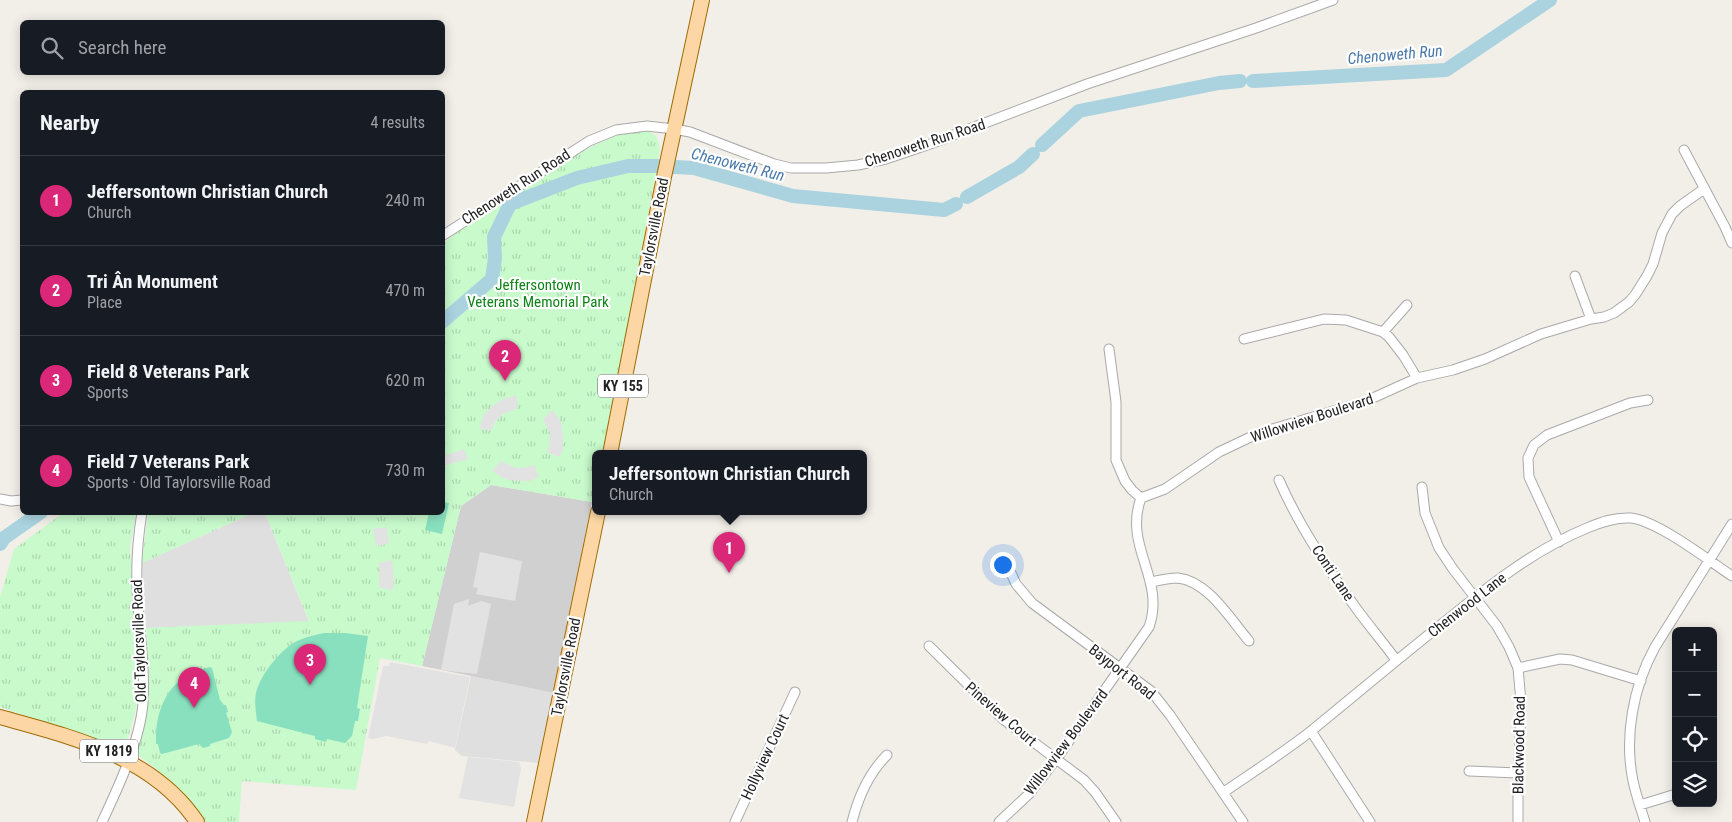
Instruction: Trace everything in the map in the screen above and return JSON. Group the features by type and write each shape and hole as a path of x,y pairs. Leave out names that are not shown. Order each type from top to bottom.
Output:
{"main road":[{"name":"Taylorsville Road","path":"611,450 664,177 702,0"},
{"name":"Taylorsville Road","path":"534,822 597,515"},
{"name":"KY 1819","path":"0,717 99,747 128,760 154,777 173,793 197,822"}],"street":[{"name":"Chenoweth Run Road","path":"445,234 597,137 627,127 646,126 690,132 782,166 814,169 858,165 886,159 930,144 1087,84 1256,28 1333,0"},
{"path":"1684,150 1732,243"},
{"name":"Willowview Boulevard","path":"999,822 1029,794 1057,758 1144,636 1152,619 1154,607 1151,582 1137,538 1137,516 1142,498 1165,489 1220,452 1259,433 1364,402 1417,378 1485,360 1541,334 1614,313 1635,296 1653,264 1662,233 1672,214 1704,189"},
{"path":"1575,276 1591,319"},
{"path":"1382,332 1407,305"},
{"path":"1244,339 1324,319 1346,320 1382,332 1398,348 1417,378"},
{"path":"1110,348 1116,402 1116,460 1125,481 1142,498"},
{"path":"1559,542 1529,477 1528,458 1534,445 1547,435 1630,403 1648,400"},
{"name":"Conti Lane","path":"1279,480 1304,530 1356,608 1396,660"},
{"path":"1422,487 1424,513 1440,548 1453,569 1475,597"},
{"path":"0,499 20,500"},
{"name":"Old Taylorsville Road","path":"102,822 128,760 138,731 143,705 143,670 136,572 137,543 142,515"},
{"name":"Chenwood Lane","path":"1224,792 1311,731 1475,597 1525,561 1601,522 1618,518 1630,518 1647,522 1732,576"},
{"path":"1645,822 1633,782 1630,749 1630,726 1641,681 1648,660 1655,647 1710,562 1732,524"},
{"name":"Bayport Road","path":"1005,560 1016,584 1032,603 1151,691 1224,792 1243,822"},
{"path":"1151,582 1179,578 1200,586 1249,641"},
{"name":"Blackwood Road","path":"1475,597 1503,634 1518,668 1521,702 1518,822"},
{"name":"Pineview Court","path":"929,646 1003,719 1084,780 1116,822"},
{"path":"1518,668 1560,659 1572,660 1641,681"},
{"name":"Hollyview Court","path":"735,822 794,692"},
{"path":"1311,731 1370,822"},
{"path":"852,822 854,812 872,773 886,755"},
{"path":"1469,771 1518,773"},
{"path":"1640,805 1672,795"}],"shaded area":[{"path":"516,395 518,408 503,414 495,422 491,431 479,428 484,415 491,407 501,400"},
{"path":"553,410 561,422 563,435 563,450 559,457 547,452 550,433 543,419"},
{"path":"464,449 468,459 445,465 445,455"},
{"path":"501,461 516,468 534,465 539,477 530,481 503,478 492,471"},
{"path":"491,485 592,502 554,693 422,666 461,506"},
{"path":"249,515 266,515 309,622 146,628 142,563"},
{"path":"387,527 389,544 376,546 373,529"},
{"path":"480,552 522,561 515,601 476,594 478,588 473,587"},
{"path":"392,560 393,590 379,587 379,563"},
{"path":"469,599 468,606 481,601 491,604 477,674 441,670 454,604"},
{"path":"390,662 470,677 455,748 429,741 427,744 386,736 373,739 368,738 383,666 389,666"},
{"path":"471,676 554,693 539,763 462,756 455,750"},
{"path":"468,757 519,762 521,768 514,807 459,798"}],"green space":[{"name":"Jeffersontown Veterans Memorial Park","path":"634,131 653,133 660,150 603,450 592,450 592,502 491,485 461,506 422,666 380,658 356,790 242,781 239,822 206,822 175,786 138,755 149,678 146,628 309,621 266,515 445,515 445,242 483,214 577,155 619,135"},
{"path":"445,502 449,503 442,534 425,530 429,515 445,515"},
{"path":"60,515 136,515 130,547 138,672 136,708 129,735 121,749 0,707 0,597 14,549"},
{"path":"148,515 249,515 142,563"},
{"path":"324,633 368,636 357,708 360,709 358,721 355,721 352,736 345,743 327,739 326,742 315,739 315,736 257,721 256,693 262,678 272,663 284,650 297,641"},
{"path":"209,667 212,668 220,700 226,705 228,712 226,713 232,732 229,738 203,748 199,744 160,753 158,744 156,744 156,732 165,698 179,681 200,668 201,670"}],"waterway":[{"name":"Chenoweth Run","path":"1253,81 1446,70 1550,0"},
{"name":"Chenoweth Run","path":"1042,145 1079,111 1219,83 1240,81"},
{"name":"Chenoweth Run","path":"967,197 1019,167 1033,154"},
{"name":"Chenoweth Run","path":"445,319 492,279 495,258 494,237 510,204 577,178 628,166 694,168 793,196 944,210 956,204"},
{"name":"Chenoweth Run","path":"0,544 4,538 37,515"}],"place":[{"name":"Tri Ân Monument","path":"505,381"},
{"name":"Jeffersontown Christian Church","path":"729,573"},
{"name":"Field 8 Veterans Park","path":"310,685"},
{"name":"Field 7 Veterans Park","path":"194,708"}]}
